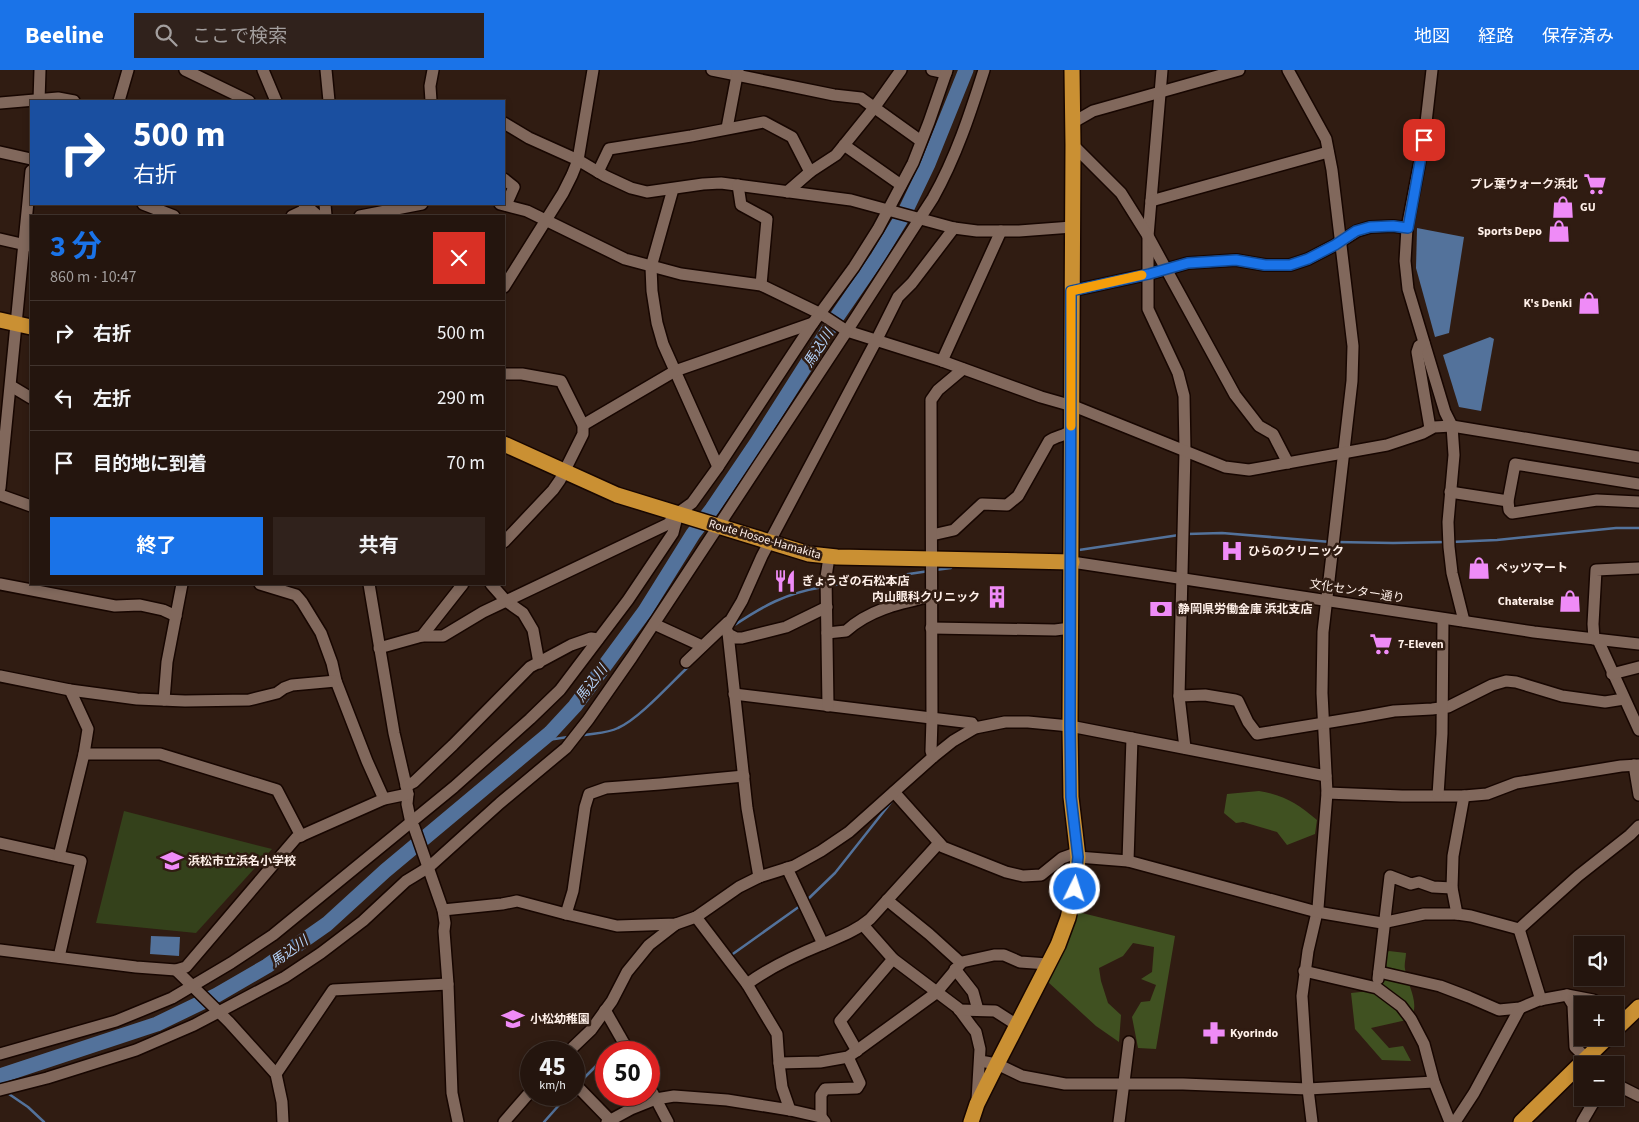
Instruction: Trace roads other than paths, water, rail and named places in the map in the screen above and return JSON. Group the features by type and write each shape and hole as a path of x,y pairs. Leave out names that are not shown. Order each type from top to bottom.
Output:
{"main road":[{"path":"971,1122 996,1064 1058,945 1068,918 1075,889 1077,855 1071,797 1070,726 1072,70"},
{"path":"0,320 24,326"},
{"name":"Route Hosoe-Hamakita","path":"505,444 617,495 809,554 932,567 1072,562"},
{"path":"1624,1018 1638,1010"},
{"path":"1593,1056 1601,1046"},
{"path":"1521,1122 1574,1074"}],"street":[{"path":"39,100 40,70"},
{"path":"119,100 128,70"},
{"path":"185,70 248,100"},
{"path":"263,70 276,100"},
{"path":"326,70 329,100"},
{"path":"432,100 430,86 433,70"},
{"path":"505,285 563,193 578,160 593,70"},
{"path":"712,70 738,73 834,95 861,98 921,141"},
{"path":"787,192 810,172 836,154 874,108 901,70"},
{"path":"379,648 422,636 443,636 464,622 506,601 668,524 692,503 813,323 823,315 891,211 921,141 946,72 932,70"},
{"path":"0,1090 47,1078 136,1050 194,1025 285,977 363,921 406,881 428,865 566,748 588,720 654,624 945,176 965,128 984,70"},
{"path":"1162,70 1148,236 1148,309 1178,373 1184,396 1185,451 1179,696 1185,748"},
{"path":"1072,123 1093,111 1239,70"},
{"path":"1288,70 1326,139 1332,170 1353,346 1352,381 1326,600 1321,664 1327,793 1317,912 1304,971 1302,996 1312,1122"},
{"path":"1432,70 1424,140 1408,228 1405,261 1408,289 1445,412 1452,426 1454,455 1450,492 1449,542 1452,573 1464,621"},
{"path":"727,128 738,73"},
{"path":"45,100 58,98 69,100"},
{"path":"0,103 30,101"},
{"path":"598,172 609,149 764,122 792,137 810,172"},
{"path":"505,124 529,138 578,160 631,188 647,192 703,184 738,185 851,200 954,228 976,231 1072,227"},
{"path":"844,145 901,185"},
{"path":"1073,145 1121,193 1148,236 1234,395 1259,426 1274,434 1288,463"},
{"path":"0,152 30,159"},
{"path":"1151,201 1328,152"},
{"path":"505,180 514,187 505,201"},
{"path":"738,185 741,205 767,219 761,285"},
{"path":"673,189 652,267 652,291 657,323 674,371 718,467"},
{"path":"0,488 4,414 24,326 30,196"},
{"path":"146,205 171,215"},
{"path":"383,214 418,205"},
{"path":"505,205 527,211 625,259 681,274 761,285 823,315 846,330 1072,406 1234,469 1249,470 1387,445 1438,426 1452,426 1639,457"},
{"path":"294,215 307,206 317,215"},
{"path":"1071,291 1166,270 1188,263 1236,260 1265,265 1290,265 1308,259 1356,231 1370,227 1393,226 1408,228"},
{"path":"686,662 702,646 728,629 762,556 898,297 912,283 954,228"},
{"path":"942,361 1001,231"},
{"path":"0,239 28,245"},
{"path":"583,425 674,371 813,323"},
{"path":"1424,343 1419,346 1417,352 1430,428"},
{"path":"932,757 931,400 938,390 963,369"},
{"path":"505,374 522,374 561,382 583,425 583,434 553,490 505,541"},
{"path":"11,386 30,397"},
{"path":"932,535 954,530 982,504 1007,505 1018,496 1049,441 1056,436 1064,436 1071,431"},
{"path":"1639,484 1515,464 1508,501 1509,510 1512,513 1599,500 1639,502"},
{"path":"1450,492 1508,501"},
{"path":"0,495 30,506"},
{"path":"0,1054 116,1021 172,998 274,935 412,825 554,696 577,670 628,600 673,533 681,514"},
{"path":"828,706 827,584 829,557"},
{"name":"文化センター通り","path":"1072,562 1443,619 1639,644"},
{"path":"1637,723 1596,639 1596,570 1639,568"},
{"path":"0,584 115,606 140,605 163,610 176,616"},
{"path":"164,700 167,662 182,585"},
{"path":"266,585 296,590 321,633 332,663 336,681 384,799"},
{"path":"369,585 394,733 407,790 407,804 412,825 443,910 452,1093 458,1122"},
{"path":"422,636 462,585"},
{"path":"492,585 506,601 523,613 533,630 539,663"},
{"path":"827,633 846,631 852,625 874,612 932,596"},
{"path":"728,629 736,638 742,638 781,629 827,607"},
{"path":"1438,795 1443,619"},
{"path":"654,624 702,646"},
{"path":"931,628 1046,630 1070,628"},
{"path":"728,629 744,776 759,877"},
{"path":"0,950 136,967 176,970 186,967 296,838 407,790 530,667 571,645 591,638 598,640"},
{"path":"1612,674 1639,667"},
{"path":"0,676 70,690 137,699 164,700 249,700 277,693 292,685 336,681"},
{"path":"1179,696 1205,695 1236,700 1257,734 1324,722 1354,719 1394,710 1442,707 1461,701 1492,685 1506,681 1516,682 1562,696 1605,702 1624,699"},
{"path":"59,856 84,754 88,729 70,690"},
{"path":"734,694 972,723 975,728"},
{"path":"443,910 517,901 617,926 676,924 696,918 739,886 787,868 821,851 836,841 953,741 975,728 1005,722 1070,726 1326,776"},
{"path":"1128,862 1132,738"},
{"path":"84,754 160,754 274,788 277,790 301,836"},
{"path":"1327,793 1402,796 1487,794 1516,783 1636,765 1639,795"},
{"path":"566,914 573,891 585,807 589,794 606,788 744,776"},
{"path":"894,792 943,847 1006,872 1023,876 1040,875 1062,858 1077,855 1128,862 1317,912 1370,921 1384,922 1424,914 1457,914 1520,929"},
{"path":"1457,914 1452,888 1453,856 1464,796"},
{"path":"1520,929 1578,876 1639,826"},
{"path":"0,843 81,861 59,957"},
{"path":"747,984 775,966 846,935 863,925 939,843"},
{"path":"787,868 823,944"},
{"path":"1377,988 1390,876 1411,884 1420,882 1433,887 1452,888"},
{"path":"887,900 929,934 958,966 973,992 978,1010"},
{"path":"696,918 747,984 777,1034 778,1063 782,1087 790,1110"},
{"path":"580,1041 591,1030 627,972 643,952 676,924"},
{"path":"863,925 894,959 959,1010 976,1032 980,1050 976,1097 978,1104"},
{"path":"1520,929 1540,1000"},
{"path":"778,1063 820,1062 852,1054 936,993 958,966 974,958 994,955 1004,956 1020,962 1048,964"},
{"path":"660,1098 674,1096 727,1100 790,1110 823,1119 822,1091 825,1089 857,1088 860,1083 840,1021 894,959"},
{"path":"176,970 219,1012 276,1074 282,1102 283,1122"},
{"path":"1304,971 1377,988 1401,1006 1424,1044 1434,1082 1450,1122"},
{"path":"1379,972 1440,986 1499,1010 1520,1008 1540,1000 1567,995 1574,996"},
{"path":"276,1074 333,990 448,984"},
{"path":"1567,995 1573,1005 1575,1047 1584,1056"},
{"path":"1455,1122 1474,1093 1520,1008"},
{"path":"605,1010 623,1041"},
{"path":"959,1010 995,1011 1017,1025"},
{"path":"1119,1122 1129,1042"},
{"path":"980,1060 996,1064 1022,1076 1065,1084 1183,1084 1308,1089 1434,1082"},
{"path":"1624,1088 1639,1096"},
{"path":"585,1095 609,1121 641,1106"},
{"path":"504,1122 520,1104"},
{"path":"660,1106 668,1122"},
{"path":"1582,1122 1591,1106"}],"water":[{"path":"1417,228 1464,237 1449,333 1435,337 1416,268"},
{"path":"1490,337 1494,339 1481,411 1459,407 1443,355"},
{"path":"151,936 180,937 179,956 150,954"}],"waterway":[{"name":"馬込川","path":"0,1076 157,1024 217,995 267,966 327,924 385,871 550,733 575,706 645,611 693,534 756,444 834,321 878,257 904,214 928,164 966,70"},
{"path":"1451,542 1497,540 1616,528 1639,528"},
{"path":"1187,534 1222,533 1331,542"},
{"path":"1079,550 1179,535"},
{"path":"1336,542 1446,542"},
{"path":"935,570 951,568"},
{"path":"828,586 929,571"},
{"path":"733,626 775,601 823,587"},
{"path":"584,735 610,731 626,723 645,709 688,667"},
{"path":"541,741 568,737"},
{"path":"806,901 835,873 892,801"},
{"path":"730,956 800,906"},
{"path":"585,1077 595,1067"},
{"path":"6,1092 28,1107 44,1122"},
{"path":"544,1122 558,1106"}],"place":[{"name":"プレ葉ウォーク浜北","path":"1595,184"},
{"name":"GU","path":"1563,207"},
{"name":"Sports Depo","path":"1559,231"},
{"name":"K's Denki","path":"1589,303"},
{"name":"ひらのクリニック","path":"1232,551"},
{"name":"ペッツマート","path":"1479,568"},
{"name":"ぎょうざの石松本店","path":"785,581"},
{"name":"内山眼科クリニック","path":"997,597"},
{"name":"Chateraise","path":"1570,601"},
{"name":"静岡県労働金庫 浜北支店","path":"1161,609"},
{"name":"7-Eleven","path":"1381,644"},
{"name":"浜松市立浜名小学校","path":"172,861"},
{"name":"小松幼稚園","path":"513,1019"},
{"name":"Kyorindo","path":"1214,1033"}]}
